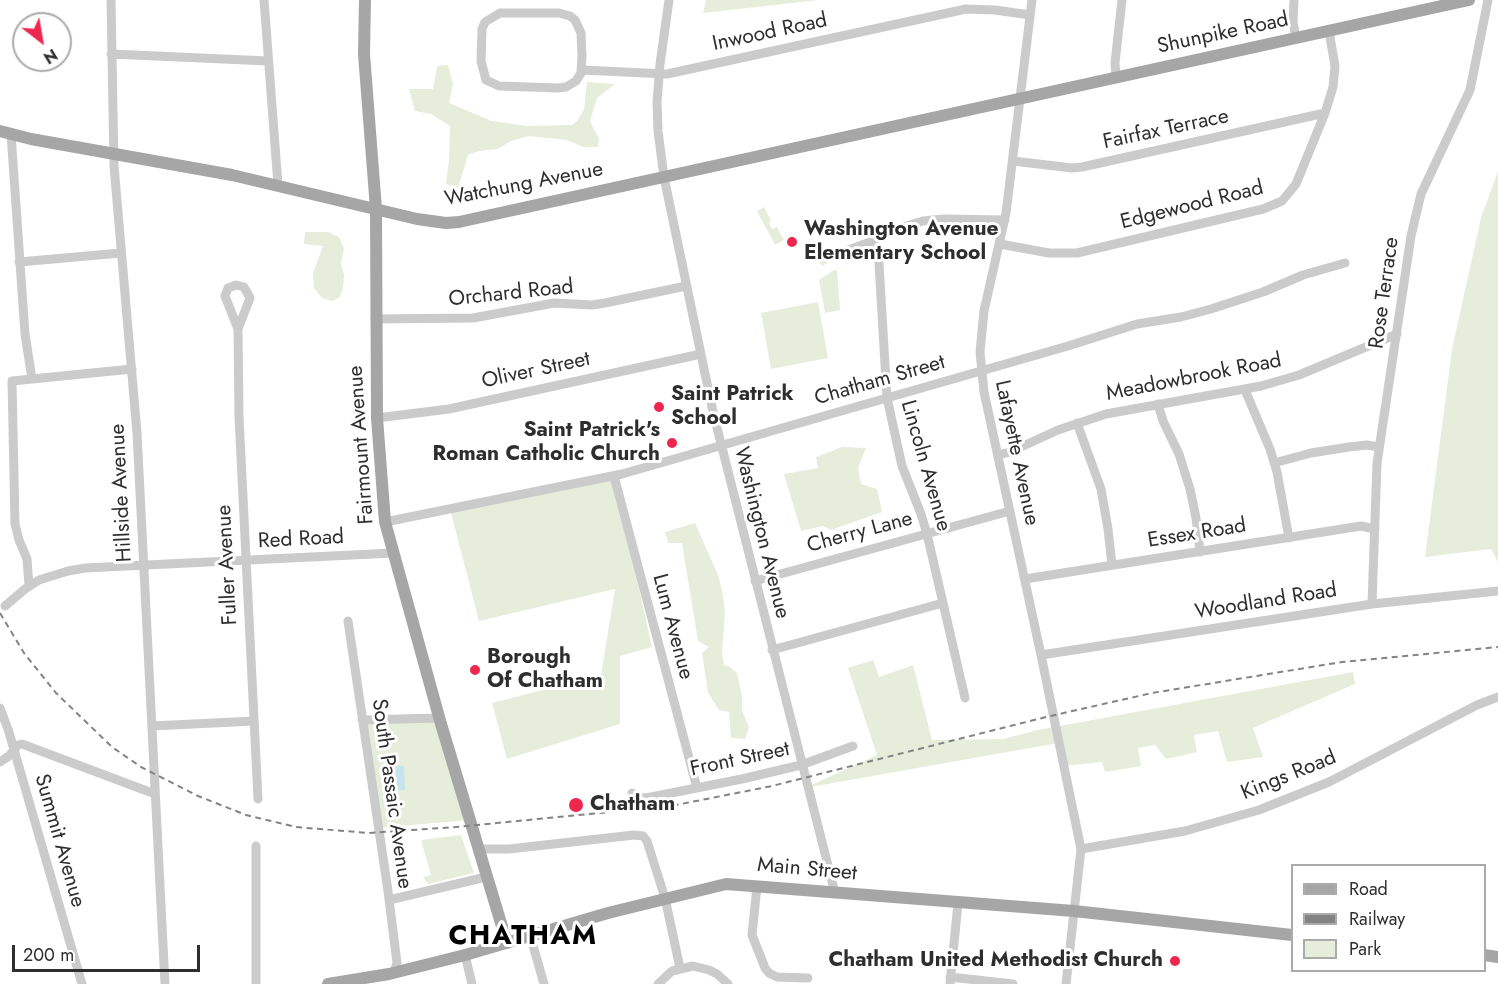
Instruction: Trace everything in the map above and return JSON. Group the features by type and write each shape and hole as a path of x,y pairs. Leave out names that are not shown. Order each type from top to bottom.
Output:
{"main road":[{"name":"Fairmount Avenue","path":"365,0 364,54 376,209 377,418 385,522 439,718 507,943"},
{"name":"Shunpike Road","path":"1021,99 1329,31 1429,4 1468,0"},
{"name":"Watchung Avenue","path":"5,133 222,173 436,222 459,222 1021,99"},
{"name":"Main Street","path":"328,984 394,978 530,936 717,885 739,884 1074,911 1291,935"}],"street":[{"name":"Hillside Avenue","path":"111,0 114,154 145,565 165,984"},
{"path":"264,0 278,185"},
{"name":"Washington Avenue","path":"669,0 659,74 658,131 664,177 721,445 835,893"},
{"name":"Lafayette Avenue","path":"1032,0 1005,220 981,330 981,371 1081,849 1066,984"},
{"path":"1116,78 1115,63 1122,0"},
{"path":"1294,0 1293,22 1296,38"},
{"name":"Rose Terrace","path":"1372,604 1380,447 1411,236 1418,205 1434,165 1470,90 1488,0"},
{"name":"Inwood Road","path":"581,70 659,74 966,9 1030,15"},
{"path":"500,13 559,13 570,16 578,25 580,33 581,70 576,81 566,87 499,86 489,83 483,75 481,61 483,25 500,13"},
{"name":"Edgewood Road","path":"1000,244 1049,254 1077,253 1275,206 1288,196 1296,184 1325,113 1333,87 1335,66 1329,31"},
{"path":"111,54 268,61"},
{"name":"Fairfax Terrace","path":"1013,161 1082,167 1325,113"},
{"path":"5,133 25,334 32,379"},
{"path":"835,255 922,221 1005,220"},
{"name":"Lincoln Avenue","path":"876,240 886,398 902,466 927,534 965,698"},
{"path":"19,262 122,253"},
{"name":"Chatham Street","path":"385,522 614,476 1137,324 1181,317 1211,309 1263,292 1303,275 1345,263"},
{"name":"Orchard Road","path":"375,319 473,318 554,303 592,305 686,286"},
{"name":"Fuller Avenue","path":"238,329 240,451 258,799"},
{"name":"Meadowbrook Road","path":"998,455 1010,452 1058,430 1114,412 1245,390 1299,375 1397,334"},
{"name":"Oliver Street","path":"377,418 449,409 701,354"},
{"path":"29,586 27,559 15,524 12,382 132,369"},
{"path":"1245,390 1274,464 1289,538"},
{"path":"1158,404 1163,421 1179,454 1190,489 1200,552"},
{"path":"1077,423 1101,489 1112,566"},
{"path":"1274,464 1311,453 1367,445 1380,447"},
{"name":"Lum Avenue","path":"614,476 697,788"},
{"name":"Cherry Lane","path":"755,581 1010,511"},
{"name":"Essex Road","path":"1025,579 1361,526 1375,529"},
{"name":"Red Road","path":"5,606 29,586 68,571 393,553"},
{"name":"Woodland Road","path":"1041,655 1372,604 1498,591"},
{"path":"772,650 943,603"},
{"name":"South Passaic Avenue","path":"348,621 389,900 397,963 394,978"},
{"name":"Kings Road","path":"1081,849 1185,831 1259,810 1329,782 1477,705 1498,697"},
{"name":"Summit Avenue","path":"0,708 82,984"},
{"path":"362,720 439,718"},
{"path":"152,726 254,721"},
{"path":"0,762 22,744 155,794"},
{"name":"Front Street","path":"632,794 643,798 697,788 801,765 853,746"},
{"path":"478,849 509,849 634,835 643,836 647,841 665,898 680,968"},
{"path":"256,846 256,984"},
{"path":"389,900 486,877"},
{"path":"757,886 752,935 765,968 769,974 777,977 808,978"},
{"path":"958,903 950,981 1013,984"},
{"path":"530,936 544,984"},
{"path":"465,955 472,984"},
{"path":"658,984 680,968 701,967 717,974 728,984"}],"green space":[{"path":"706,0 819,0 703,13"},
{"path":"448,65 453,84 449,103 492,121 528,126 572,125 584,109 587,82 615,84 597,98 590,121 599,139 598,147 583,147 567,140 529,136 511,141 498,149 468,155 458,188 446,184 450,126 431,114 415,111 409,89 433,89 437,66"},
{"path":"1498,171 1498,562 1491,549 1425,557 1452,349 1481,218"},
{"path":"764,207 772,229 777,227 784,240 775,245 757,211"},
{"path":"305,232 328,232 339,237 344,248 341,263 344,275 343,288 340,297 332,301 322,298 314,288 313,273 323,246 304,244"},
{"path":"821,251 824,256 830,253 832,256 831,261 822,266 815,254"},
{"path":"837,270 840,310 825,313 819,280"},
{"path":"818,302 828,358 771,369 761,313"},
{"path":"842,447 866,448 858,468 861,484 877,489 882,512 831,530 823,526 801,531 784,474 818,468 816,457"},
{"path":"614,477 652,647 620,656 620,724 507,759 492,703 601,675 615,589 479,621 450,509"},
{"path":"695,523 718,575 722,590 725,612 722,653 724,665 737,673 742,696 742,710 749,728 745,739 731,738 729,712 719,710 708,693 702,653 709,647 698,641 682,543 668,543 665,532"},
{"path":"873,660 879,677 913,665 932,740 1003,739 1038,730 1353,672 1355,684 1253,728 1263,757 1227,762 1218,731 1194,735 1197,752 1166,759 1155,745 1138,748 1141,766 1105,772 1102,762 1063,766 1058,743 805,788 877,755 848,668"},
{"path":"439,718 469,820 377,828 361,720"},
{"path":"461,835 474,873 428,884 423,877 431,875 421,840"}],"water":[{"path":"382,766 404,766 405,790 395,790 394,779 383,778"}],"railway":[{"path":"0,613 24,653 56,693 112,747 141,767 198,796 246,815 296,827 368,833 456,827 671,806 772,786 1046,717 1152,693 1342,662 1498,647"}],"place":[{"name":"Washington Avenue Elementary School","path":"792,242"},
{"name":"Saint Patrick School","path":"659,407"},
{"name":"Saint Patrick's Roman Catholic Church","path":"672,443"},
{"name":"Borough Of Chatham","path":"475,670"},
{"name":"Chatham","path":"576,805"},
{"name":"Chatham United Methodist Church","path":"1175,961"}],"district":[{"name":"CHATHAM","path":"523,937"}]}
